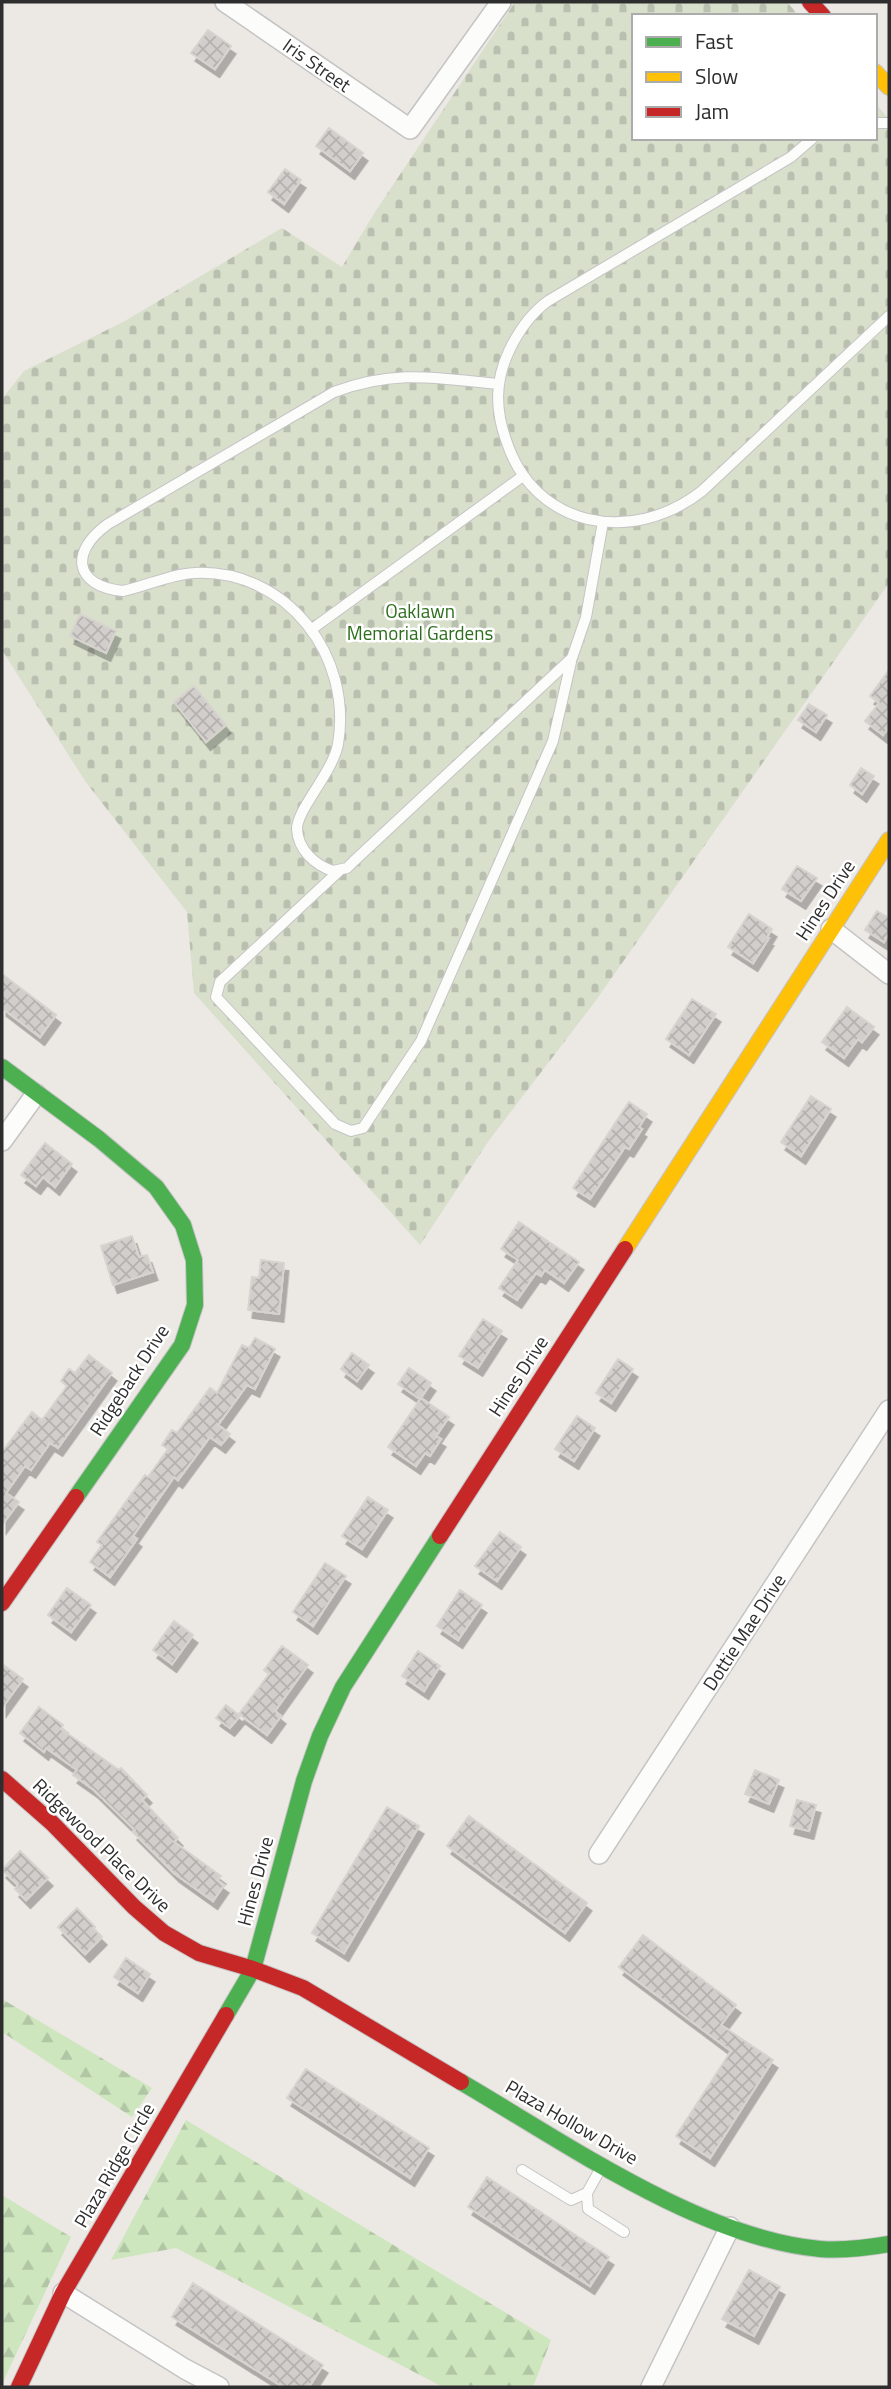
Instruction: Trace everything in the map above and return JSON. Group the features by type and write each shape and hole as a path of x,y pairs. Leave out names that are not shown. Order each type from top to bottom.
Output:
{"street":[{"name":"Iris Street","path":"225,2 410,129 501,2"},
{"path":"877,74 889,87"},
{"name":"Hines Drive","path":"253,1969 304,1781 320,1736 343,1687 889,840"},
{"path":"831,929 889,974"},
{"name":"Ridgeback Drive","path":"2,1067 99,1139 156,1187 183,1225 194,1260 195,1305 182,1345 2,1603"},
{"path":"2,1141 36,1094"},
{"name":"Dottie Mae Drive","path":"599,1854 889,1410"},
{"name":"Ridgewood Place Drive","path":"2,1779 52,1823 134,1907 164,1933 199,1953 253,1969"},
{"name":"Plaza Hollow Drive","path":"253,1969 303,1988 603,2165 663,2197 730,2227 818,2249 851,2250 889,2244"},
{"name":"Plaza Ridge Circle","path":"19,2387 63,2293 253,1969"},
{"path":"651,2387 730,2227"},
{"path":"63,2293 185,2369 219,2387"}],"lane":[{"path":"811,140 791,158 541,306 513,342 498,384 500,424 512,457 523,476 556,505 583,517 625,524 676,509 692,499 889,316"},
{"path":"339,871 333,872 313,861 303,847 297,831 301,815 326,776 334,757 340,726 337,683 326,653 312,629 278,598 249,582 224,576 182,574 123,591 103,587 89,578 82,553 90,538 108,524 334,392 361,383 402,376 498,384"},
{"path":"312,629 523,476"},
{"path":"572,658 355,861 339,871 220,982 216,997 335,1124 352,1131 363,1128 421,1041 552,741 572,658 586,617 603,522"},
{"path":"603,2165 587,2193 588,2209 624,2232"},
{"path":"522,2170 571,2200 587,2193"}],"green space":[{"name":"Oaklawn Memorial Gardens","path":"515,2 787,2 797,14 632,14 632,140 877,140 877,105 889,119 889,583 594,1003 490,1139 420,1245 194,993 187,912 85,781 2,650 2,399 24,371 123,322 282,228 342,267 375,212"},
{"path":"2,1999 152,2088 132,2117 2,2032"},
{"path":"186,2120 551,2340 533,2387 443,2387 176,2248 111,2260"},
{"path":"2,2195 71,2237 2,2384"}],"building":[{"path":"208,30 231,46 215,69 191,53"},
{"path":"329,128 363,153 350,171 316,146"},
{"path":"285,169 301,180 284,204 268,192"},
{"path":"80,614 116,631 106,653 70,636"},
{"path":"889,670 889,727 883,735 865,721 879,703 870,696"},
{"path":"194,686 226,725 206,742 174,702"},
{"path":"809,704 827,715 816,732 798,720"},
{"path":"861,768 874,776 862,794 850,785"},
{"path":"797,866 817,878 801,901 782,889"},
{"path":"877,911 889,918 889,933 884,942 865,930"},
{"path":"749,914 772,929 753,963 728,947"},
{"path":"2,974 56,1015 40,1037 2,1008"},
{"path":"692,999 716,1014 689,1055 666,1039"},
{"path":"847,1007 874,1027 862,1042 858,1039 844,1058 822,1042"},
{"path":"811,1096 831,1109 801,1156 781,1142"},
{"path":"629,1102 647,1114 639,1127 642,1129 629,1149 625,1147 590,1199 573,1188"},
{"path":"45,1143 72,1164 55,1187 43,1177 36,1186 21,1175"},
{"path":"519,1222 579,1262 564,1283 545,1270 541,1276 536,1273 517,1300 499,1288 518,1260 501,1249"},
{"path":"132,1236 139,1257 147,1255 153,1272 113,1285 101,1246"},
{"path":"261,1260 284,1263 279,1314 248,1310 252,1277 259,1278"},
{"path":"483,1319 502,1331 478,1368 459,1356"},
{"path":"255,1338 275,1349 255,1389 247,1385 218,1425 230,1434 221,1445 210,1437 178,1480 174,1477 133,1536 137,1539 110,1577 90,1562 102,1545 97,1542 145,1475 148,1477 168,1449 162,1445 172,1430 177,1433 210,1388 217,1393 242,1345 249,1348"},
{"path":"352,1353 369,1365 357,1381 341,1369"},
{"path":"89,1355 112,1373 58,1448 50,1443 31,1470 25,1466 6,1493 19,1502 2,1525 2,1452 32,1412 42,1420 67,1386 61,1381 69,1369 75,1373"},
{"path":"618,1359 633,1369 611,1403 596,1393"},
{"path":"409,1368 431,1383 420,1399 398,1384"},
{"path":"421,1398 449,1417 436,1436 441,1439 430,1456 425,1453 416,1466 388,1447"},
{"path":"577,1416 595,1428 574,1461 555,1449"},
{"path":"368,1497 388,1510 362,1549 342,1536"},
{"path":"500,1532 521,1547 497,1581 475,1566"},
{"path":"325,1563 346,1576 313,1626 293,1612"},
{"path":"67,1588 91,1605 71,1632 48,1615"},
{"path":"460,1590 482,1605 458,1640 437,1626"},
{"path":"174,1621 193,1635 172,1664 153,1650"},
{"path":"282,1646 308,1665 275,1711 281,1716 267,1735 239,1714 269,1674 264,1670"},
{"path":"418,1651 440,1666 424,1691 402,1676"},
{"path":"2,1664 23,1679 2,1708"},
{"path":"226,1705 240,1716 230,1728 216,1718"},
{"path":"39,1707 63,1725 61,1729 119,1770 121,1768 147,1795 142,1800 178,1838 174,1842 221,1876 217,1880 224,1885 213,1901 175,1874 94,1790 73,1775 77,1770 46,1748 44,1752 20,1733"},
{"path":"755,1770 779,1780 769,1804 745,1794"},
{"path":"797,1800 816,1805 809,1831 790,1826"},
{"path":"387,1807 419,1826 344,1953 312,1933"},
{"path":"469,1816 587,1903 565,1933 447,1846"},
{"path":"20,1851 48,1878 26,1900 15,1889 18,1885 2,1870"},
{"path":"77,1908 102,1937 85,1954 58,1927"},
{"path":"643,1935 736,2005 721,2025 773,2060 710,2158 676,2136 731,2051 619,1967"},
{"path":"126,1958 150,1974 138,1993 114,1977"},
{"path":"306,2069 429,2148 410,2178 287,2098"},
{"path":"487,2177 609,2257 590,2286 468,2207"},
{"path":"749,2270 780,2287 754,2336 722,2319"},
{"path":"193,2283 323,2365 309,2387 283,2387 172,2317"}],"traffic: fast":[{"path":"2,1067 99,1139 156,1187 183,1225 194,1260 195,1305 182,1345 76,1497"},
{"path":"226,2015 253,1969 304,1781 320,1736 343,1687 440,1536"},
{"path":"461,2082 634,2184 728,2227 774,2241 820,2249 855,2249 889,2244"}],"traffic: slow":[{"path":"877,74 889,87"},
{"path":"625,1249 889,840"}],"traffic: jam":[{"path":"810,2 821,14"},
{"path":"440,1536 625,1249"},
{"path":"2,1603 76,1497"},
{"path":"2,1779 52,1823 134,1907 164,1933 199,1953 303,1988 461,2082"},
{"path":"19,2387 63,2293 226,2015"}]}
